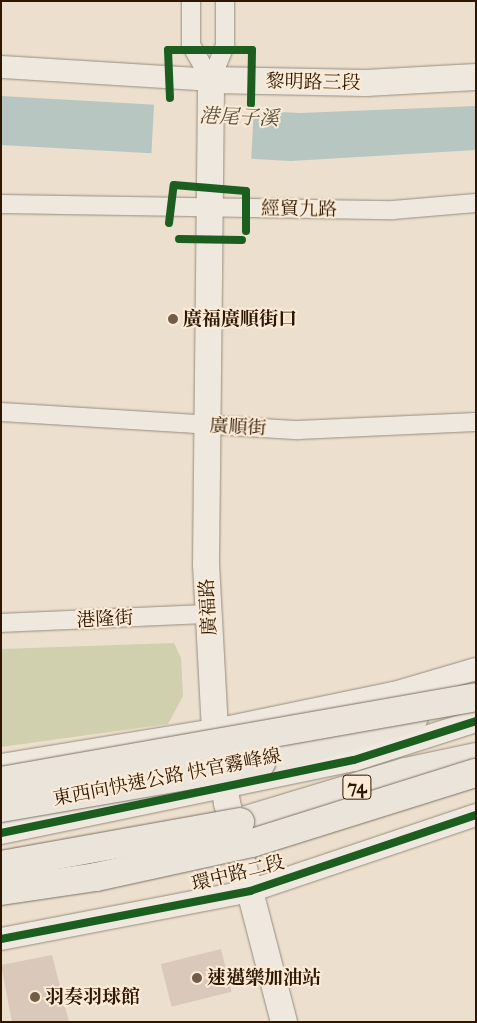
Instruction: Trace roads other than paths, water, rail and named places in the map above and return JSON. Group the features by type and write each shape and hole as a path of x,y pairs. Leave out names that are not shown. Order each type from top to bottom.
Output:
{"highway":[{"path":"1,780 476,698"},
{"name":"東西向快速公路 快官霧峰線","path":"1,808 261,763 476,698"},
{"name":"74","path":"1,866 240,822 406,772 476,757"},
{"path":"1,891 96,877 252,843 476,773"}],"main road":[{"name":"黎明路三段","path":"211,80 366,83 476,77"},
{"name":"廣福路","path":"211,80 208,614 215,730 226,795 284,1022"}],"street":[{"path":"191,1 191,45 211,80"},
{"path":"211,80 224,45 225,1"},
{"name":"黎明路三段","path":"1,67 211,80"},
{"name":"經貿九路","path":"1,204 211,196 394,210 476,203"},
{"name":"廣順街","path":"1,412 298,430 476,422"},
{"name":"港隆街","path":"1,623 208,614"},
{"path":"1,764 215,730 394,693 476,669"},
{"path":"1,833 226,795 354,760 476,720"},
{"path":"1,846 476,737"},
{"name":"環中路二段","path":"1,939 250,891 476,816"}],"water":[{"name":"港尾子溪","path":"1,96 300,113 476,106 476,150 291,161 1,145"}],"place":[{"name":"廣福廣順街口","path":"173,319"},
{"name":"速邁樂加油站","path":"197,978"},
{"name":"羽奏羽球館","path":"35,997"}]}
